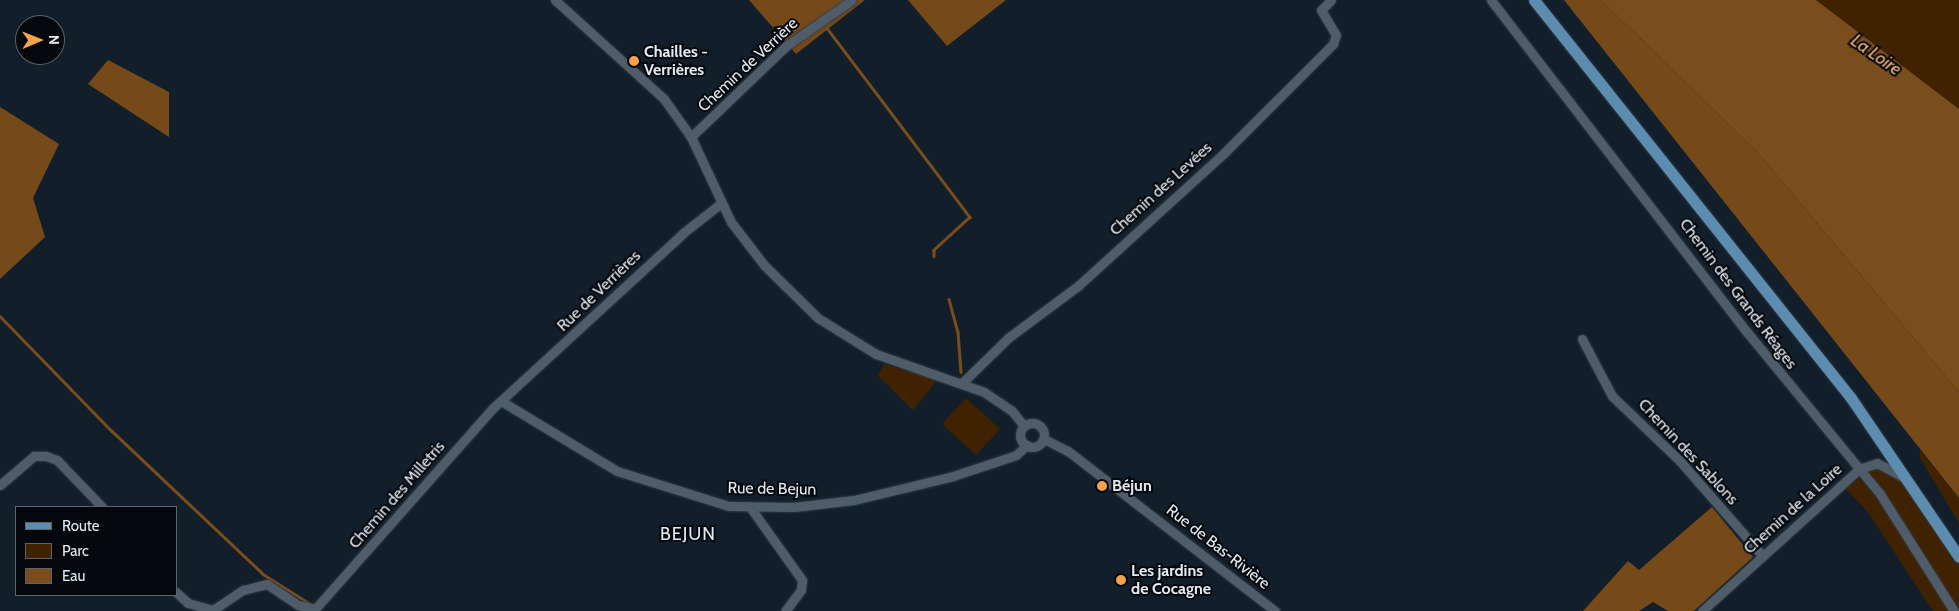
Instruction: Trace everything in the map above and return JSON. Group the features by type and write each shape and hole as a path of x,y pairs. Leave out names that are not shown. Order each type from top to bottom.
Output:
{"main road":[{"path":"1534,0 1851,398 1912,483 1959,557"}],"street":[{"path":"555,0 649,83 691,138 720,204 744,242 785,288 850,342 962,383 1003,404 1024,426 1040,426 1044,439 1035,446 1027,445 1021,436 1024,426"},
{"name":"Chemin de Verrière","path":"691,138 786,46 852,0"},
{"name":"Chemin des Levées","path":"962,383 1008,338 1079,285 1223,154 1333,44 1336,35 1322,10 1330,0"},
{"name":"Chemin des Grands Réages","path":"1491,0 1747,332 1859,469 1954,611"},
{"name":"Rue de Verrières","path":"501,401 661,252 720,204"},
{"name":"Chemin des Sablons","path":"1582,338 1612,396 1680,460 1763,556"},
{"name":"Rue de Bejun","path":"501,401 617,471 730,506 818,505 900,490 1002,460 1027,445"},
{"name":"Chemin des Milletris","path":"178,594 188,603 213,610 243,590 267,584 298,605 315,609 501,401"},
{"name":"Rue de Bas-Rivière","path":"1044,439 1068,450 1275,611"},
{"path":"0,485 34,456 46,456 57,460 101,506"},
{"name":"Chemin de la Loire","path":"1702,611 1859,469 1877,463 1912,483"},
{"path":"750,507 802,580 801,590 785,611"}],"green space":[{"path":"1816,0 1959,0 1959,109"},
{"path":"884,364 937,380 913,410 878,376"},
{"path":"966,398 1000,429 976,455 942,424"},
{"path":"1920,450 1959,498 1959,523 1920,458"},
{"path":"1880,467 1904,482 1959,566 1959,611 1868,473 1867,469"},
{"path":"1860,478 1879,501 1951,611 1933,611 1867,511 1846,489"}],"shaded area":[{"path":"749,0 865,0 796,54"},
{"path":"908,0 1006,0 947,46"},
{"path":"1564,0 1601,0 1759,154 1959,392 1959,498"},
{"path":"108,60 169,92 169,137 88,84"},
{"path":"0,107 59,144 33,198 45,237 0,279"},
{"path":"1712,507 1753,557 1694,611 1668,611 1653,602 1639,611 1583,611 1628,561 1639,570"}],"water":[{"name":"La Loire","path":"1601,0 1816,0 1959,109 1959,392 1759,154"}],"waterway":[{"path":"818,17 843,0"},
{"path":"824,24 970,217 934,250 934,256"},
{"path":"949,299 958,332 961,372"},
{"path":"0,316 112,431 263,574 312,605"}],"place":[{"name":"Chailles - Verrières","path":"634,61"},
{"name":"Béjun","path":"1102,486"},
{"name":"Les jardins de Cocagne","path":"1121,580"}],"district":[{"name":"BEJUN","path":"688,534"}]}
